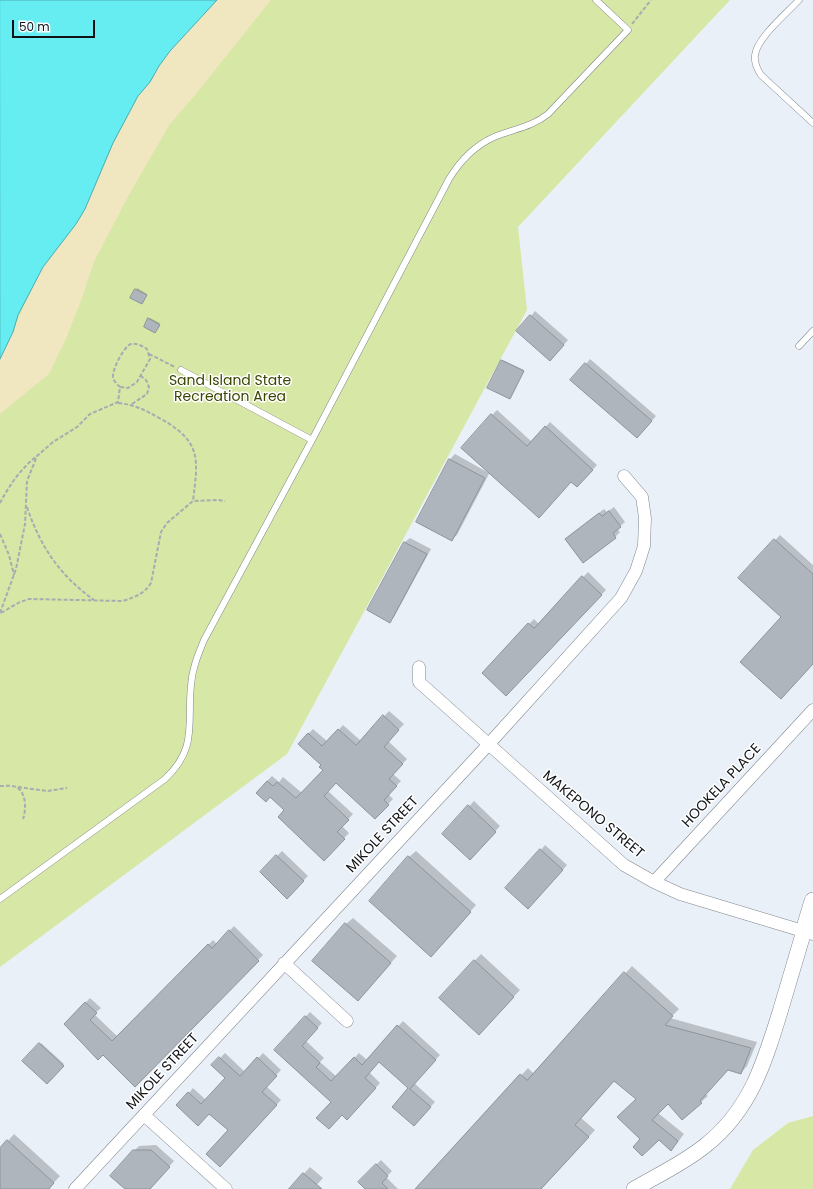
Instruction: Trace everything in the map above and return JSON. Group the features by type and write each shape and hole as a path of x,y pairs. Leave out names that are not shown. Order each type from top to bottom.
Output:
{"main road":[{"path":"808,933 813,901"}],"street":[{"name":"MIKOLE STREET","path":"75,1189 488,745 621,598 636,571 644,546 645,518 642,497 624,476"},
{"name":"MAKEPONO STREET","path":"419,667 419,682 488,745 624,864 654,882 680,894 808,933"},
{"name":"HOOKELA PLACE","path":"654,882 813,710"},
{"path":"634,1189 682,1162 706,1145 727,1126 745,1102 759,1077 808,933"},
{"path":"284,963 347,1021"},
{"path":"144,1115 226,1189"}],"lane":[{"path":"0,899 165,780 176,767 188,742 191,724 191,684 200,650 449,179 460,162 485,142 533,124 548,114 628,30 596,0"},
{"path":"799,0 760,42 755,55 756,66 761,75 813,123"},
{"path":"799,346 813,331"},
{"path":"181,370 312,440"}],"path":[{"path":"628,30 651,0"},
{"path":"131,344 141,345 149,354 150,359 137,382 128,388 120,387 114,382 112,375 114,368 126,347 131,344"},
{"path":"149,354 181,370"},
{"path":"132,404 147,394 149,387 146,380 141,376"},
{"path":"118,402 120,387"},
{"path":"0,504 18,475 27,464 53,442 77,427 90,414 118,402 132,404 178,429 185,435 194,452 198,470 193,502"},
{"path":"0,613 14,576 23,536 27,481 37,456"},
{"path":"0,613 20,602 29,599 123,601 146,591 151,584 161,532 167,523 193,502 218,500 225,501"},
{"path":"26,504 39,540 52,560 77,587 94,600"},
{"path":"0,534 9,555 14,576"},
{"path":"0,786 47,791 67,788"},
{"path":"16,787 21,791 25,802 23,820"}],"green space":[{"name":"Sand Island State Recreation Area","path":"217,0 730,0 518,227 527,310 287,754 0,967 0,359 16,320 39,275 53,253 86,209 109,149 123,121 159,67"},
{"path":"813,1116 813,1189 730,1189 753,1150 788,1123"}],"sand":[{"path":"217,0 271,0 196,94 170,124 130,193 94,262 66,339 49,374 0,414 0,359 43,267 76,224 85,209 113,143 138,96 150,82 170,51"}],"water":[{"path":"0,0 217,0 170,51 150,82 138,96 113,143 85,209 76,224 43,267 18,315 13,332 0,359"}],"building":[{"path":"135,289 147,295 142,304 130,298"},
{"path":"530,315 564,345 550,361 516,331"},
{"path":"148,318 160,325 155,333 144,327"},
{"path":"501,360 524,371 510,399 487,388"},
{"path":"585,363 652,421 637,438 570,380"},
{"path":"491,414 527,446 545,426 593,470 577,487 571,482 539,518 461,448"},
{"path":"449,459 485,478 452,541 416,522"},
{"path":"609,511 621,527 613,533 616,538 583,563 565,539 599,513 602,516"},
{"path":"774,539 813,574 813,664 781,699 740,662 781,617 738,578"},
{"path":"404,542 427,554 390,623 367,610"},
{"path":"582,576 602,595 506,696 482,673 528,623 534,628"},
{"path":"383,715 399,730 384,747 403,764 389,779 397,786 384,800 389,805 375,819 336,783 324,796 349,820 337,832 345,839 324,861 278,817 284,810 270,797 266,802 256,793 267,781 273,786 277,782 296,798 323,770 319,767 321,765 298,744 308,733 322,746 338,729 356,745"},
{"path":"468,805 496,832 470,860 442,834"},
{"path":"540,849 563,870 528,909 505,888"},
{"path":"276,855 304,881 287,899 260,872"},
{"path":"408,856 471,912 431,957 369,901"},
{"path":"345,923 391,963 358,1001 312,961"},
{"path":"229,930 259,961 135,1087 103,1055 98,1060 64,1024 85,1002 97,1013 90,1020 112,1041 208,944 212,948"},
{"path":"474,960 514,997 479,1035 439,998"},
{"path":"624,972 673,1016 665,1025 751,1048 741,1074 728,1070 700,1101 702,1103 682,1120 668,1104 652,1120 678,1141 671,1151 659,1140 642,1156 633,1147 640,1139 617,1117 636,1099 614,1081 575,1125 589,1137 541,1189 415,1189 520,1074 527,1080"},
{"path":"305,1016 318,1028 302,1046 320,1063 316,1067 331,1081 354,1057 362,1065 397,1025 436,1060 410,1089 431,1107 414,1126 392,1107 408,1088 379,1062 365,1078 376,1088 347,1120 342,1115 329,1129 316,1118 331,1102 274,1050"},
{"path":"39,1043 64,1066 47,1084 22,1061"},
{"path":"219,1057 240,1076 257,1057 277,1076 262,1092 277,1105 220,1167 206,1154 228,1130 209,1114 198,1126 176,1105 188,1092 201,1104 225,1078 211,1065"},
{"path":"7,1140 54,1183 49,1189 0,1189 0,1148"},
{"path":"133,1150 151,1150 170,1167 150,1189 125,1189 110,1176"},
{"path":"376,1164 388,1176 382,1183 388,1189 365,1189 358,1182"},
{"path":"303,1173 322,1189 289,1189"}]}
